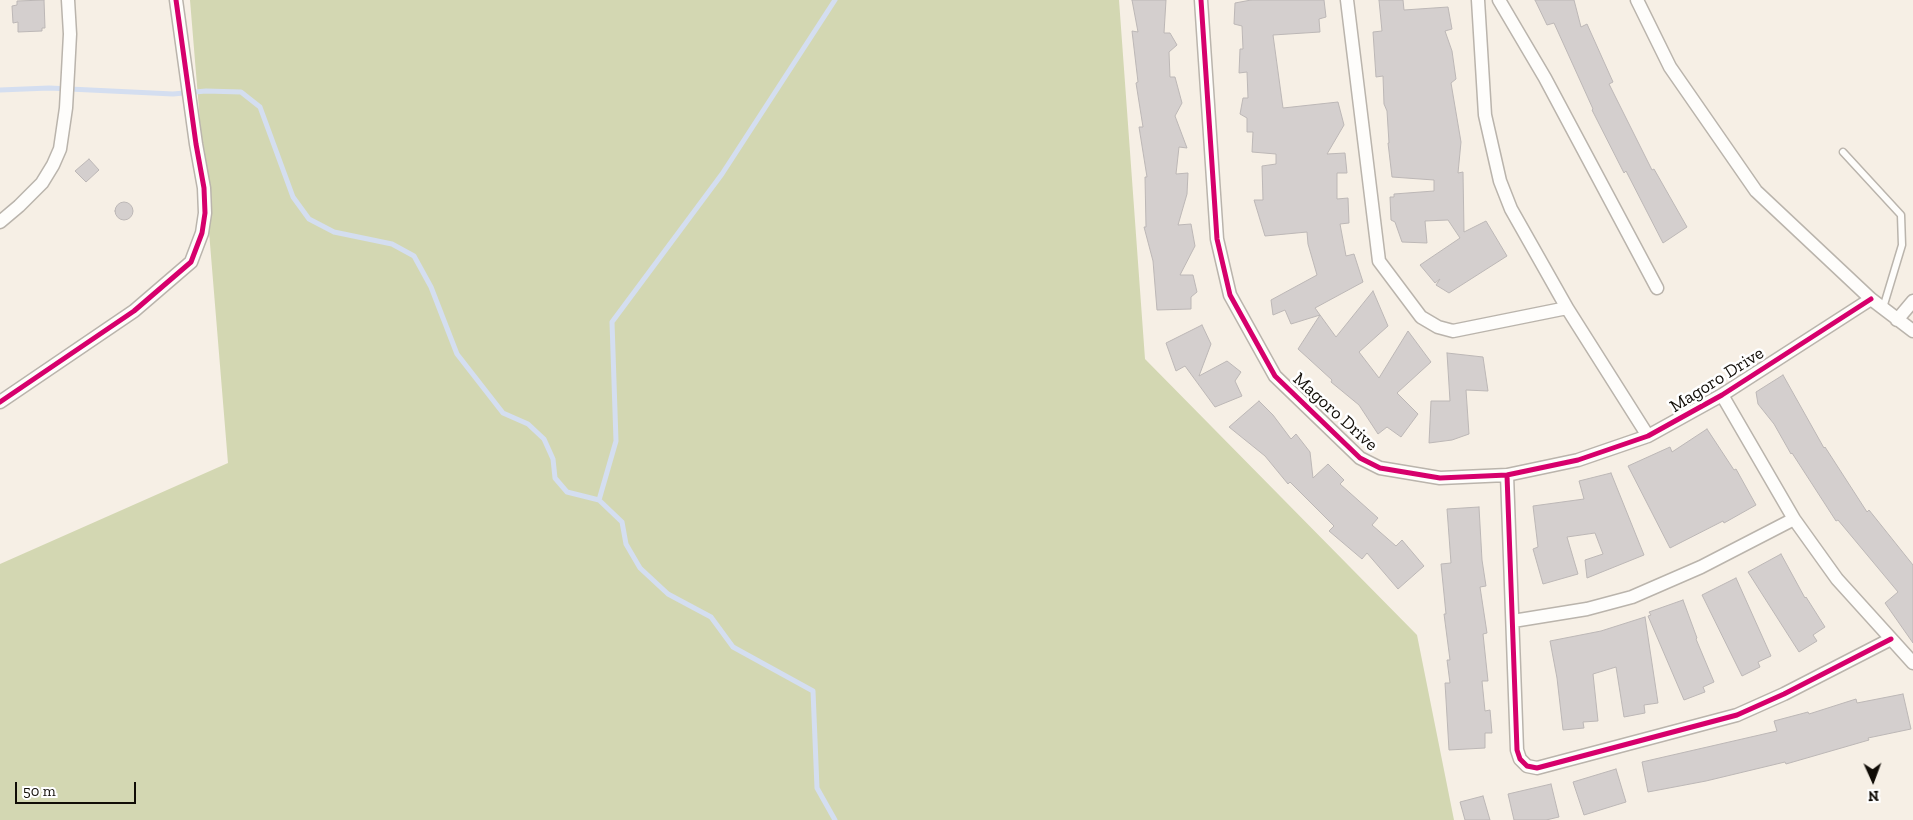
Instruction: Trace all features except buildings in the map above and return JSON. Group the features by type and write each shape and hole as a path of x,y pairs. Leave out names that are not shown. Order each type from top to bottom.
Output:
{"street":[{"path":"0,222 42,183 53,166 60,149 66,108 68,72 70,34 68,0"},
{"path":"0,402 134,311 191,262 202,233 205,212 204,188 176,0"},
{"name":"Magoro Drive","path":"1201,0 1217,240 1230,295 1275,376 1360,458 1380,468 1440,478 1507,475 1578,460 1648,436 1722,395 1871,298"},
{"path":"1347,0 1379,261 1421,317 1438,326 1454,331 1567,308"},
{"path":"1478,0 1486,115 1500,181 1511,209 1567,308 1648,436"},
{"path":"1499,0 1545,78 1657,288"},
{"path":"1637,0 1670,67 1756,191 1871,298 1913,331"},
{"path":"1897,320 1913,301"},
{"path":"1722,395 1794,519 1837,579 1913,663"},
{"path":"1507,475 1517,750 1520,759 1527,766 1537,768 1736,715 1784,694 1891,639"},
{"path":"1513,621 1587,609 1632,597 1701,566 1794,519"}],"lane":[{"path":"1843,152 1901,215 1902,245 1883,308"}],"green space":[{"path":"190,0 1119,0 1145,359 1417,635 1454,820 0,820 0,564 228,463"}],"waterway":[{"path":"599,500 616,441 612,322 722,174 835,0"},
{"path":"0,90 49,88 173,94 206,91 241,92 260,107 293,197 309,219 334,232 392,244 414,256 431,287 457,354 503,413 528,424 544,439 553,459 555,478 567,492 599,500 622,522 626,544 640,568 668,594 711,617 733,647 813,691 817,788 835,820"}],"cycle path":[{"path":"0,402 134,311 191,262 202,233 205,213 204,188 176,0"},
{"path":"1201,0 1217,239 1230,295 1275,376 1360,458 1380,468 1440,478 1507,475 1578,460 1648,436 1722,395 1871,299"},
{"path":"1507,475 1517,750 1520,759 1527,766 1537,768 1737,715 1784,694 1891,639"}]}
